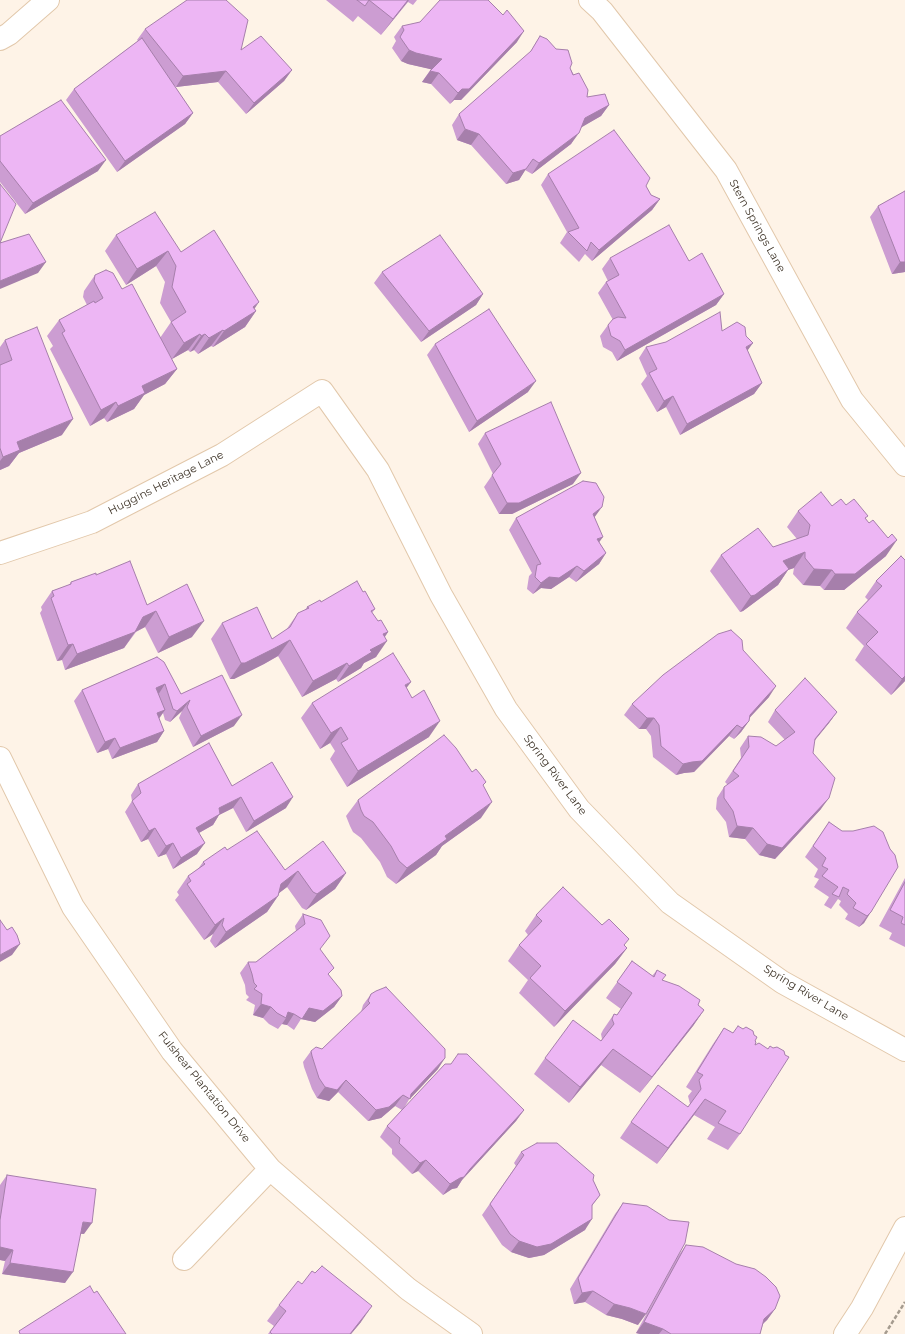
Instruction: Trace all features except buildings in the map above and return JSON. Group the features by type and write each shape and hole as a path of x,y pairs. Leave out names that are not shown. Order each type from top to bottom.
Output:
{"street":[{"path":"0,39 9,34 48,0"},
{"name":"Stern Springs Lane","path":"590,0 602,11 726,170 852,400 905,465"},
{"name":"Huggins Heritage Lane","path":"0,553 92,522 222,455 322,391"},
{"name":"Spring River Lane","path":"322,391 378,470 441,595 506,709 579,809 670,902 782,982 905,1050"},
{"name":"Fulshear Plantation Drive","path":"0,758 73,907 172,1051 270,1169 408,1289 471,1334"},
{"path":"184,1259 270,1169"},
{"path":"845,1334 862,1308 905,1228"}],"path":[{"path":"885,1334 905,1302"}]}
